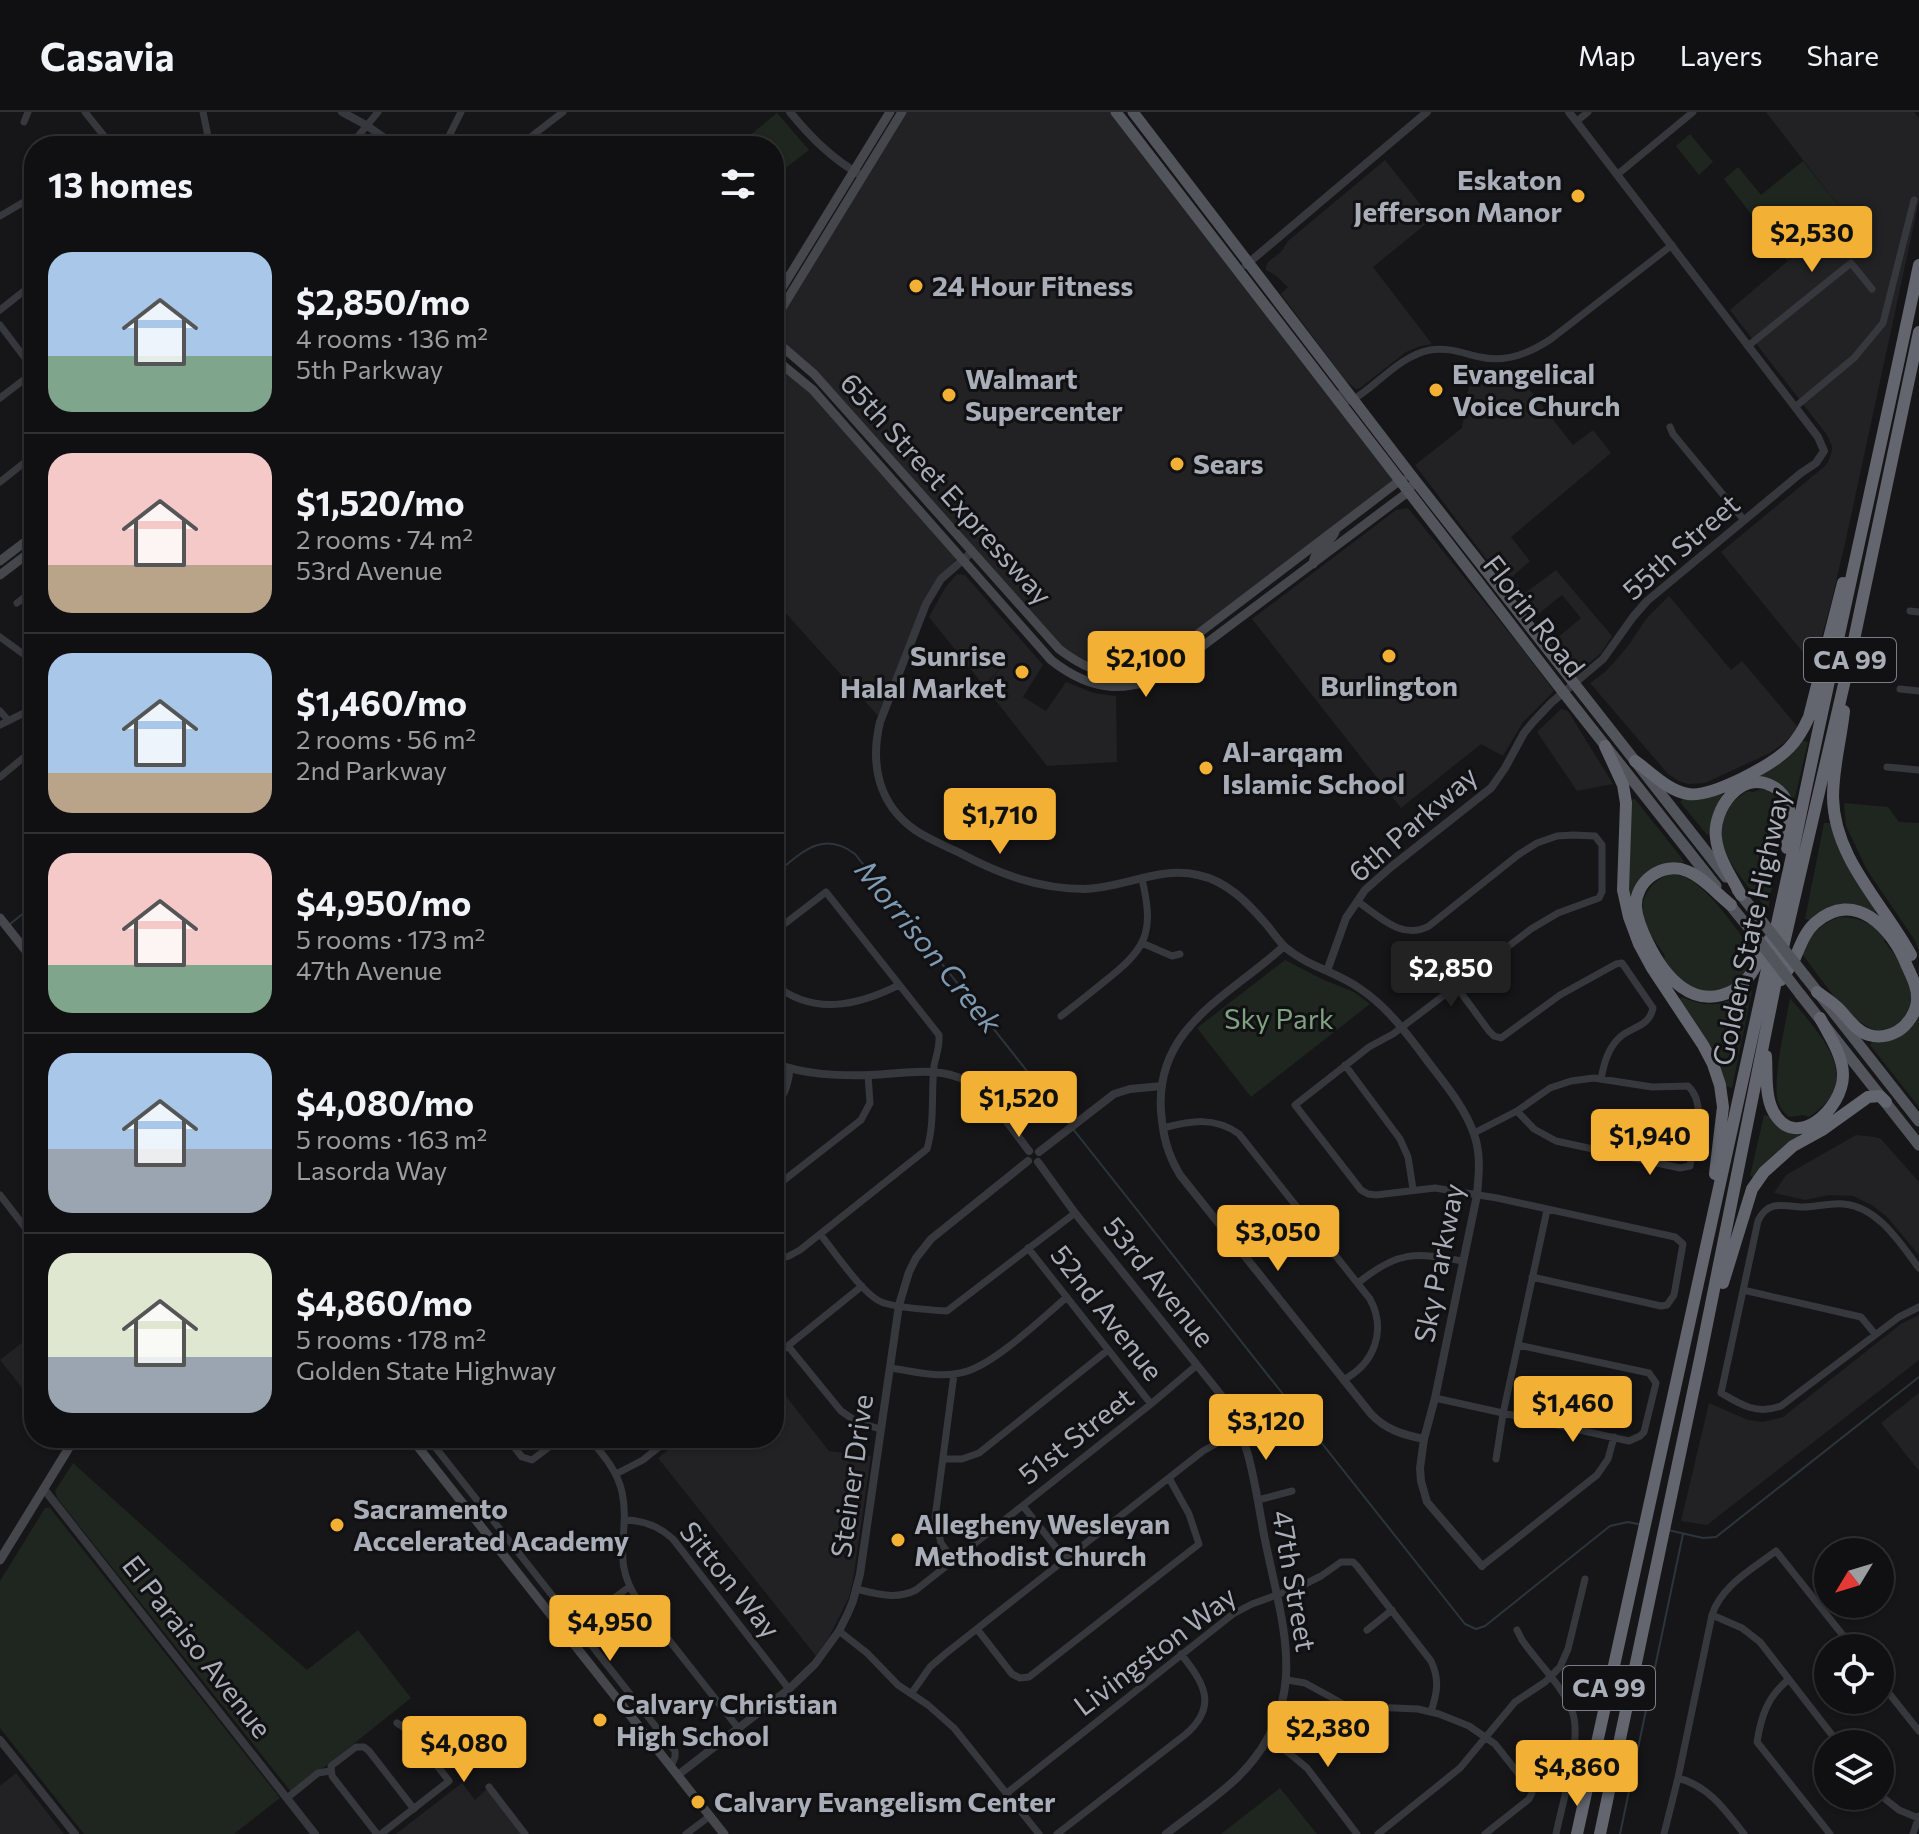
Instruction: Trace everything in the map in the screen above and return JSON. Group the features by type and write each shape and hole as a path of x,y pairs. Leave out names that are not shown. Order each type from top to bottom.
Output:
{"highway":[{"name":"Golden State Highway","path":"1577,1834 1919,265"},
{"name":"Golden State Highway","path":"1600,1834 1781,956 1851,654 1919,332"},
{"path":"1635,761 1672,789 1687,794 1704,794 1774,761 1789,748 1809,717 1846,572 1860,543"},
{"path":"1851,654 1834,780 1836,824 1855,870 1903,939 1919,972"},
{"path":"1605,746 1623,785 1626,803 1623,890 1629,917 1652,968 1703,1045 1720,1085 1722,1128 1703,1265"},
{"path":"1741,895 1718,850 1716,820 1731,795 1754,782 1766,783 1777,789 1786,800 1789,810 1786,883"},
{"path":"1731,905 1698,877 1675,868 1651,875 1637,896 1636,908 1654,955 1668,976 1691,993 1706,996 1734,990 1754,969 1777,923"},
{"path":"1777,986 1812,925 1837,911 1852,910 1879,921 1888,932 1905,959 1916,988 1917,1002 1905,1027 1892,1034 1877,1036 1861,1031 1834,1003 1817,992"},
{"path":"1765,1040 1773,1111 1791,1127 1808,1126 1823,1118 1834,1105 1843,1075 1841,1060 1820,1018"},
{"path":"1700,1359 1752,1189 1764,1172 1793,1146 1822,1130 1868,1097 1880,1096 1886,1102"}],"main road":[{"path":"784,304 890,112"},
{"path":"784,286 902,112"},
{"name":"Florin Road","path":"1116,112 1354,399 1919,1121"},
{"name":"Florin Road","path":"1133,112 1244,266 1309,363 1919,1145"},
{"name":"65th Street Expressway","path":"784,348 814,374 1059,649 1077,663 1112,674 1140,671 1157,665 1399,481 1414,479"},
{"name":"65th Street Expressway","path":"784,365 827,405 1051,660 1093,684 1124,687 1154,679 1177,666 1408,492 1414,479"},
{"path":"827,405 838,412 857,434 861,436 865,432"},
{"path":"863,445 868,445 887,465 899,470"},
{"path":"1313,564 1313,558 1332,540 1337,528"},
{"path":"0,561 24,543"},
{"path":"1282,587 1288,575 1305,562 1309,550"},
{"path":"0,575 24,557"},
{"path":"1239,619 1246,598"},
{"path":"1224,630 1232,608"},
{"path":"0,918 24,948"},
{"path":"0,1560 69,1448"},
{"path":"419,1448 724,1834"}],"street":[{"path":"24,122 28,112"},
{"path":"85,112 104,136"},
{"path":"203,112 208,136"},
{"path":"342,112 382,136"},
{"path":"358,136 378,112"},
{"path":"448,136 461,112"},
{"path":"532,136 563,112"},
{"path":"790,112 828,154 858,174"},
{"path":"1244,266 1427,112"},
{"path":"1569,112 1795,407 1852,359 1883,323 1914,200"},
{"path":"1577,121 1588,112"},
{"path":"1618,174 1693,112"},
{"path":"0,216 24,202"},
{"path":"1309,363 1317,365 1345,400 1351,401 1402,363 1424,352 1454,349 1483,358 1515,356 1551,339 1672,245"},
{"path":"1748,346 1851,263 1872,289"},
{"path":"0,310 24,291"},
{"path":"0,325 24,357"},
{"path":"0,398 24,379"},
{"name":"55th Street","path":"1574,684 1603,659 1647,601 1816,463 1824,451 1818,437 1795,407"},
{"path":"1670,427 1744,520"},
{"path":"0,482 24,465"},
{"name":"Sky Parkway","path":"972,552 941,579 926,604 880,722 875,763 885,796 895,812 919,833 982,865 1011,877 1054,887 1086,889 1116,886 1168,873 1212,879 1247,902 1284,946 1309,963 1369,994 1402,1027 1454,1096 1474,1133 1480,1170 1477,1195 1424,1439 1420,1475 1427,1502 1482,1566"},
{"path":"17,603 24,598"},
{"path":"0,637 24,655"},
{"name":"6th Parkway","path":"1327,971 1346,918 1365,890 1491,788 1524,733 1545,708 1574,684"},
{"path":"1900,689 1919,691"},
{"path":"0,711 8,720"},
{"path":"0,725 24,713"},
{"path":"0,777 24,757"},
{"path":"1887,767 1919,770"},
{"path":"1357,901 1399,929 1411,932 1424,929 1530,847 1547,839 1595,836 1602,845 1602,892 1599,898 1558,913 1531,929 1295,1105 1361,1190 1368,1194 1435,1188 1477,1195 1675,1237 1682,1241 1684,1248 1674,1295 1667,1305 1532,1277"},
{"path":"1061,1016 1130,961 1142,943 1148,914 1142,879"},
{"path":"784,924 826,892 939,1035 940,1043 927,1149 795,1253 784,1257"},
{"path":"1142,943 1172,956 1180,954"},
{"path":"1284,946 1194,1020 1172,1050 1164,1074 1160,1103 1166,1147 1180,1175 1380,1423 1396,1432 1424,1439"},
{"path":"1456,986 1489,1031 1501,1038 1560,995 1622,963 1653,1008 1653,1013 1643,1025 1621,1036 1612,1046 1601,1079"},
{"path":"784,992 803,1001 855,1003 899,985"},
{"path":"1345,1065 1400,1139 1408,1157 1413,1189"},
{"name":"53rd Avenue","path":"784,1067 835,1075 934,1073 962,1079 979,1091 1226,1402 1241,1433"},
{"path":"784,1094 790,1070"},
{"path":"784,1180 861,1120 870,1103 868,1075"},
{"path":"1474,1133 1517,1111 1557,1085 1579,1079 1652,1087 1688,1086 1694,1091 1698,1114 1690,1166 1680,1168 1556,1141 1534,1129 1517,1111"},
{"name":"Steiner Drive","path":"678,1775 789,1689 815,1664 839,1631 853,1601 860,1574 899,1305 916,1258 931,1239 1114,1094 1162,1086"},
{"path":"1163,1128 1205,1121 1223,1125 1239,1134 1370,1299 1378,1324 1373,1350 1366,1361 1343,1380"},
{"path":"0,1195 24,1226"},
{"path":"1919,1268 1883,1224 1857,1206 1835,1203 1805,1207 1771,1205 1758,1221 1721,1393 1751,1409 1776,1408 1787,1403 1899,1317 1919,1307"},
{"path":"1496,1459 1547,1210"},
{"path":"820,1234 872,1297 883,1303 947,1311 1075,1213"},
{"name":"52nd Avenue","path":"1028,1248 1151,1404"},
{"path":"1358,1283 1383,1264 1403,1257 1424,1255 1463,1261"},
{"path":"784,1349 862,1286"},
{"path":"1743,1290 1861,1317 1875,1334"},
{"path":"890,1368 935,1374 973,1370 990,1361 1067,1297"},
{"path":"1435,1398 1629,1441 1644,1432 1656,1383 1649,1373 1518,1345"},
{"path":"788,1346 841,1411 857,1422 880,1429"},
{"path":"944,1459 962,1459 979,1453 1108,1350"},
{"name":"51st Street","path":"856,1589 886,1596 905,1595 921,1587 1197,1365"},
{"path":"953,1560 941,1543 935,1518 954,1374"},
{"path":"911,1694 940,1658 1210,1447 1241,1433"},
{"name":"47th Street","path":"1166,1834 1237,1778 1260,1752 1279,1714 1287,1680 1287,1655 1277,1596 1248,1452 1241,1433"},
{"path":"1482,1566 1597,1475 1608,1459 1614,1437"},
{"path":"436,1448 675,1751 671,1766"},
{"path":"515,1448 522,1457 532,1460 548,1448"},
{"path":"598,1448 616,1474 623,1496 622,1560 629,1587 739,1729"},
{"path":"616,1474 658,1448"},
{"path":"977,1629 1012,1674 1024,1679 1199,1544 1189,1514 1169,1478"},
{"name":"El Paraiso Avenue","path":"44,1489 310,1831"},
{"path":"1258,1500 1292,1491"},
{"path":"1023,1506 1066,1560"},
{"name":"Sitton Way","path":"624,1520 650,1523 673,1539 789,1689"},
{"path":"1664,1834 1712,1615 1728,1587 1776,1551 1842,1634"},
{"name":"Livingston Way","path":"1007,1793 1239,1610 1321,1576 1341,1562 1353,1562 1428,1656 1438,1685 1431,1712"},
{"path":"1378,1834 1460,1768 1515,1702 1560,1667 1566,1656 1585,1579"},
{"path":"566,1634 629,1587"},
{"path":"1367,1630 1392,1610"},
{"path":"1712,1615 1754,1637 1828,1730"},
{"path":"1517,1630 1570,1705 1576,1724 1556,1834"},
{"path":"839,1631 867,1653 889,1677 954,1728 1039,1834"},
{"path":"1057,1834 1194,1726 1205,1703 1204,1691 1200,1680 1181,1654"},
{"path":"1287,1680 1305,1683 1347,1706 1431,1712 1459,1721 1487,1737 1532,1793 1529,1799 1485,1834"},
{"path":"1788,1680 1767,1705 1757,1742 1830,1834"},
{"path":"1894,1700 1919,1731"},
{"path":"1377,1707 1379,1738"},
{"path":"397,1723 411,1732 449,1781 414,1809 379,1834 330,1771 331,1766 356,1747 364,1747 414,1809"},
{"path":"1267,1738 1307,1768 1357,1834"},
{"path":"0,1740 75,1834"},
{"path":"287,1798 318,1773 330,1771"},
{"path":"1678,1778 1707,1791 1744,1834"},
{"path":"489,1787 525,1834"},
{"path":"1894,1806 1919,1817 1913,1834"},
{"path":"686,1834 710,1816"}],"shaded area":[{"path":"902,112 1116,112 1399,481 1167,659 1127,674 1077,663 811,374 784,355 784,305"},
{"path":"1766,112 1914,112 1919,119 1919,201 1846,539 1814,666 1721,552 1825,466 1832,451 1827,435 1730,310 1844,213"},
{"path":"1385,160 1432,219 1373,267 1432,344 1406,352 1356,389 1346,381 1281,294 1288,287 1266,270 1266,266 1288,241"},
{"path":"1472,367 1514,370 1573,445 1593,430 1611,453 1511,537 1530,561 1512,577 1525,593 1556,570 1612,636 1601,653 1580,671 1573,670 1551,643 1581,618 1562,595 1532,619 1415,465 1462,428"},
{"path":"784,368 825,401 960,555 940,577 879,717 784,611"},
{"path":"1408,508 1554,691 1523,722 1503,756 1481,744 1401,808 1252,619 1396,510"},
{"path":"957,574 965,575 1043,665 1023,697 1046,711 1066,682 1094,693 1116,696 1117,762 1047,766 985,687 1003,665 984,686 929,617 945,588"},
{"path":"1669,596 1731,670 1742,661 1797,726 1784,743 1770,753 1705,783 1688,784 1668,774 1590,683 1617,659 1646,619"},
{"path":"1561,709 1568,711 1613,784 1577,791 1537,732"},
{"path":"1856,1135 1881,1139 1919,1182 1919,1255 1887,1217 1853,1196 1829,1195 1805,1200 1774,1193 1786,1175"},
{"path":"1919,1315 1919,1360 1707,1525 1681,1521 1709,1403 1748,1420 1763,1422 1783,1417 1901,1324"},
{"path":"24,1341 24,1390 0,1360"},
{"path":"1919,1393 1919,1471 1881,1423"},
{"path":"784,1394 829,1451 871,1456 849,1597 816,1656 658,1458 670,1448 784,1448"},
{"path":"16,1773 64,1834 0,1834 0,1786"},
{"path":"462,1783 475,1800 489,1787 523,1834 396,1834"}],"green space":[{"path":"777,113 809,150 784,169 784,136 749,136"},
{"path":"1690,134 1713,162 1699,175 1676,146"},
{"path":"1803,161 1844,213 1787,261 1724,179 1738,167 1761,195"},
{"path":"1801,740 1808,742 1795,798 1760,779 1759,773"},
{"path":"1762,789 1776,797 1783,811 1779,821 1777,858 1768,910 1733,867 1721,836 1722,821 1731,806 1747,791"},
{"path":"1721,794 1724,797 1712,833 1707,835 1680,802 1684,798 1700,800"},
{"path":"1635,799 1684,861 1668,865 1634,898 1629,898 1630,800"},
{"path":"1844,803 1888,807 1899,822 1919,823 1919,950 1867,870 1846,826"},
{"path":"1824,823 1831,823 1838,849 1877,910 1874,912 1824,910 1809,920 1805,919"},
{"path":"1670,874 1694,882 1706,892 1755,954 1749,968 1735,985 1709,993 1685,986 1663,962 1665,956 1645,925 1642,907 1648,891"},
{"path":"1839,917 1859,920 1880,931 1903,968 1910,985 1911,1002 1905,1017 1892,1028 1870,1028 1851,1014 1802,954 1816,931"},
{"name":"Sky Park","path":"1285,960 1354,992 1370,1004 1251,1097 1197,1028"},
{"path":"1747,989 1752,991 1732,1088 1725,1086 1679,1000 1682,997 1699,1003 1716,1004"},
{"path":"1790,998 1824,1042 1836,1072 1835,1088 1826,1102 1809,1117 1789,1117 1778,1101 1778,1066"},
{"path":"1919,1010 1919,1107 1870,1045 1874,1039 1883,1040"},
{"path":"1764,1115 1799,1132 1799,1137 1773,1155 1755,1178 1750,1176"},
{"path":"73,1463 307,1670 358,1630 411,1698 292,1793 57,1498 55,1491"},
{"path":"45,1508 50,1508 280,1798 234,1834 84,1834 0,1728 0,1581"},
{"path":"1280,1788 1317,1834 1221,1834"}],"waterway":[{"name":"Morrison Creek","path":"784,867 802,853 822,844 843,847 855,854 1069,1124"},
{"name":"Morrison Creek","path":"10,924 24,913"},
{"name":"Morrison Creek","path":"1073,1129 1465,1624 1476,1629 1485,1626 1610,1526 1628,1522 1638,1524"},
{"name":"Morrison Creek","path":"1668,1530 1703,1538 1716,1537 1919,1377"},
{"path":"1620,1834 1683,1534"}],"place":[{"name":"Eskaton Jefferson Manor","path":"1578,196"},
{"name":"24 Hour Fitness","path":"916,286"},
{"name":"Evangelical Voice Church","path":"1436,390"},
{"name":"Walmart Supercenter","path":"949,395"},
{"name":"Sears","path":"1177,464"},
{"name":"Burlington","path":"1389,656"},
{"name":"Sunrise Halal Market","path":"1022,672"},
{"name":"Al-arqam Islamic School","path":"1206,768"},
{"name":"Sacramento Accelerated Academy","path":"337,1525"},
{"name":"Allegheny Wesleyan Methodist Church","path":"898,1540"},
{"name":"Calvary Christian High School","path":"600,1720"},
{"name":"Calvary Evangelism Center","path":"698,1802"}]}
